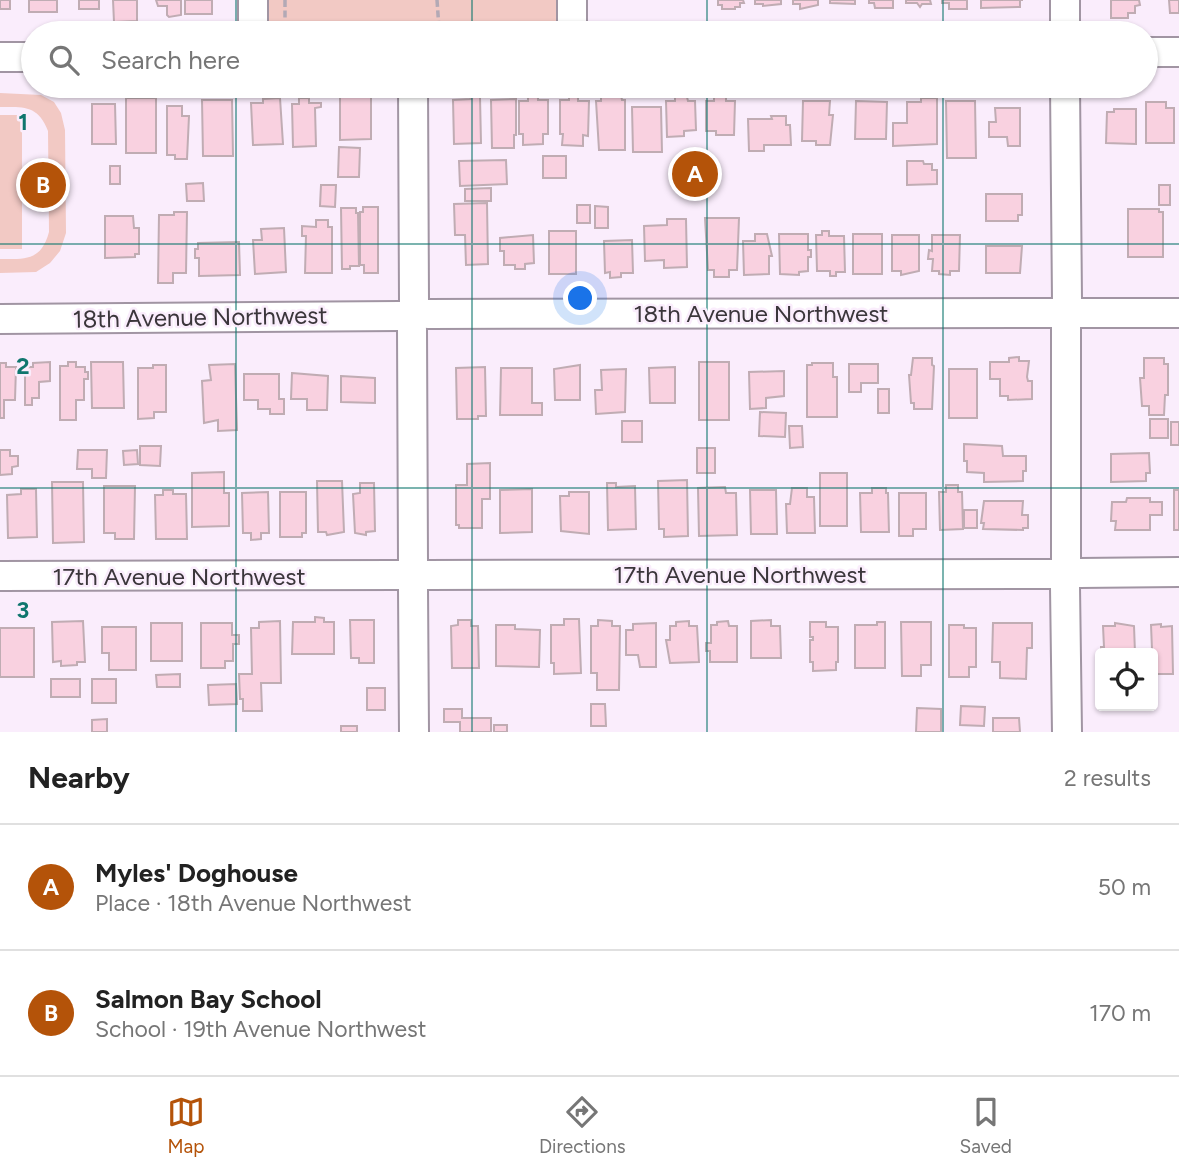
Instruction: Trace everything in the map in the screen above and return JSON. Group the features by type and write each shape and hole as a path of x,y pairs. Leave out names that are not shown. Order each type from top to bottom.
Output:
{"street":[{"path":"253,0 253,21"},
{"path":"572,0 572,21"},
{"path":"1065,0 1065,21"},
{"path":"1158,52 1179,52"},
{"path":"0,57 21,57"},
{"path":"413,98 414,732"},
{"path":"1065,98 1067,732"},
{"name":"18th Avenue Northwest","path":"0,319 1179,313"},
{"name":"17th Avenue Northwest","path":"0,576 1179,572"}],"path":[{"path":"285,0 285,21"},
{"path":"437,0 438,21"}],"shaded area":[{"path":"268,0 559,0 557,21 269,21"},
{"path":"0,93 21,94 21,98 47,98 54,102 61,113 65,130 66,233 60,251 50,263 36,272 0,273 0,259 31,256 42,248 46,241 49,232 48,131 40,116 29,109 0,107"},
{"path":"0,115 22,115 22,249 0,249"}],"building":[{"path":"0,0 10,0 10,9 0,9"},
{"path":"29,0 57,0 57,12 29,12"},
{"path":"79,0 99,0 99,9 79,9"},
{"path":"113,0 137,0 137,21 114,21"},
{"path":"156,0 181,0 181,15 169,17 167,6 158,6"},
{"path":"185,0 212,0 212,14 185,14"},
{"path":"718,0 743,0 744,3 740,3 740,7 735,9 722,9"},
{"path":"755,0 781,0 781,4 763,6 755,4"},
{"path":"793,0 818,0 818,5 800,9 800,4 793,4"},
{"path":"830,0 855,0 855,4 830,3"},
{"path":"869,0 893,0 893,8 875,8 874,3 869,3"},
{"path":"906,0 930,0 931,4 922,4 920,7 917,3 906,3"},
{"path":"942,0 967,0 967,9 949,9 949,3 942,3"},
{"path":"981,0 1020,0 1020,7 981,8"},
{"path":"1111,0 1139,0 1140,5 1135,6 1135,13 1128,13 1128,18 1111,18"},
{"path":"1169,0 1179,0 1179,13 1170,13"},
{"path":"126,98 156,98 156,153 126,153"},
{"path":"280,98 283,144 253,145 251,103"},
{"path":"299,98 309,98 309,103 321,103 321,107 315,108 316,146 293,147 292,104 299,104"},
{"path":"340,98 371,98 371,139 340,140"},
{"path":"480,98 481,143 454,144 453,100"},
{"path":"528,98 548,100 548,134 543,134 543,144 523,145 523,134 519,134 519,101 528,101"},
{"path":"578,98 578,101 589,101 588,136 583,135 583,146 562,145 560,100"},
{"path":"601,98 625,100 625,150 599,150 596,101 601,101"},
{"path":"675,98 687,98 688,101 695,101 696,130 684,131 684,136 667,137 666,101 675,101"},
{"path":"714,98 726,98 726,101 735,101 734,135 716,135 716,131 706,131 706,101 714,101"},
{"path":"921,98 937,98 937,144 893,146 893,123 907,123 907,102 921,102"},
{"path":"516,99 514,148 492,148 491,100"},
{"path":"202,100 232,100 233,156 203,156"},
{"path":"803,101 830,101 829,115 833,115 830,145 802,141"},
{"path":"856,101 887,102 886,139 855,139"},
{"path":"946,101 975,101 976,158 947,158"},
{"path":"1146,102 1166,102 1166,108 1174,108 1174,143 1146,143"},
{"path":"92,104 115,104 116,144 92,144"},
{"path":"167,106 182,106 182,116 189,116 187,159 175,159 175,155 167,155"},
{"path":"632,107 661,107 662,152 633,152"},
{"path":"995,108 1020,108 1020,146 1008,146 1007,137 989,137 989,122 996,122"},
{"path":"1114,109 1136,109 1136,144 1106,143 1107,112 1114,112"},
{"path":"771,116 786,116 786,125 790,125 791,145 764,145 764,151 749,151 748,119 772,119"},
{"path":"339,147 360,148 359,177 338,177"},
{"path":"543,156 566,156 566,178 543,178"},
{"path":"506,160 507,184 460,186 459,161"},
{"path":"907,161 932,164 932,170 937,170 937,184 907,185"},
{"path":"688,163 700,163 701,184 689,185"},
{"path":"110,166 120,166 120,184 110,184"},
{"path":"203,183 204,201 187,201 186,184"},
{"path":"321,185 336,185 335,207 320,206"},
{"path":"1159,185 1170,185 1170,205 1159,205"},
{"path":"491,188 491,201 465,201 465,189"},
{"path":"986,194 1022,194 1022,215 1018,215 1018,221 986,221"},
{"path":"487,203 488,264 466,265 465,235 455,235 454,204"},
{"path":"577,205 590,205 590,223 577,223"},
{"path":"595,206 608,207 608,228 595,228"},
{"path":"363,207 378,207 378,273 364,273 364,265 360,265 360,212 363,212"},
{"path":"341,208 356,208 358,213 359,266 350,266 350,269 342,269"},
{"path":"1128,209 1159,209 1159,212 1163,212 1163,257 1128,257"},
{"path":"174,212 187,212 186,273 173,273 173,283 158,283 159,215 174,215"},
{"path":"105,216 133,216 134,228 139,228 139,254 135,254 135,257 105,258"},
{"path":"705,218 739,218 737,270 729,270 729,277 714,277 714,270 708,270"},
{"path":"667,219 686,219 687,267 664,268 664,260 645,261 644,226 667,225"},
{"path":"316,220 328,220 328,227 332,227 332,273 305,273 306,236 302,236 302,226 316,227"},
{"path":"284,228 286,272 255,274 253,240 262,240 261,229"},
{"path":"549,231 576,231 576,274 549,274"},
{"path":"822,231 829,231 829,236 844,236 845,272 836,272 836,276 830,276 830,271 817,271 816,235 822,235"},
{"path":"755,234 767,234 772,256 769,256 769,274 744,275 743,241 755,241"},
{"path":"779,234 808,234 811,257 808,257 808,271 799,272 799,275 780,274"},
{"path":"853,234 882,234 882,274 853,274"},
{"path":"533,235 534,263 525,264 525,269 504,265 500,238"},
{"path":"892,235 919,235 919,271 901,275 901,271 892,271"},
{"path":"932,235 960,235 959,271 950,271 950,275 932,271 933,259 928,259 929,250 932,251"},
{"path":"632,240 633,273 621,273 621,277 610,278 610,272 605,273 604,241"},
{"path":"239,242 240,275 199,276 199,258 195,258 198,243"},
{"path":"986,246 1022,246 1020,273 986,273"},
{"path":"1019,357 1019,361 1029,361 1027,377 1028,381 1032,381 1032,399 1008,400 1008,396 1000,396 1000,379 990,379 990,362 1009,362 1009,358"},
{"path":"913,358 932,358 932,409 914,409 914,403 911,403 909,375"},
{"path":"1144,358 1164,358 1164,364 1168,364 1168,395 1165,395 1164,415 1149,415 1149,406 1142,406 1140,378 1144,378"},
{"path":"50,362 50,381 39,382 39,398 32,398 32,405 25,405 25,367 33,367 33,363"},
{"path":"68,362 76,362 76,367 85,367 88,379 84,379 84,400 76,400 76,420 60,420 60,366 68,366"},
{"path":"91,362 123,362 124,408 92,408"},
{"path":"699,362 729,362 729,420 699,420"},
{"path":"0,363 6,363 6,367 16,367 15,400 4,400 4,418 0,418"},
{"path":"833,363 833,377 837,377 837,417 807,417 807,365"},
{"path":"235,364 237,430 218,431 218,420 204,423 202,381 211,380 209,365"},
{"path":"849,364 878,364 878,383 861,383 861,392 849,392"},
{"path":"153,365 166,365 166,412 154,412 154,418 138,419 138,368 153,368"},
{"path":"580,365 580,400 555,400 554,369"},
{"path":"485,367 486,416 478,416 478,419 457,419 456,368"},
{"path":"675,367 675,403 650,403 649,368"},
{"path":"501,368 532,368 532,403 542,403 542,415 500,415"},
{"path":"626,369 625,412 596,414 595,390 602,390 601,370"},
{"path":"949,369 977,369 977,418 949,418"},
{"path":"784,371 784,396 766,398 766,408 750,409 749,372"},
{"path":"292,373 328,376 327,410 307,410 307,399 291,399"},
{"path":"244,374 279,374 279,399 284,399 284,414 270,414 270,409 258,409 258,400 244,400"},
{"path":"341,376 375,378 375,403 341,402"},
{"path":"878,389 889,389 889,413 878,413"},
{"path":"760,412 786,413 785,437 759,436"},
{"path":"1150,419 1168,419 1168,438 1150,438"},
{"path":"622,421 642,421 642,442 622,442"},
{"path":"1171,422 1179,422 1179,445 1171,445"},
{"path":"789,426 802,426 803,447 790,448"},
{"path":"964,444 1002,446 1003,456 1026,456 1023,481 984,482 984,473 967,472"},
{"path":"140,446 161,446 160,466 140,465"},
{"path":"697,448 715,448 715,473 697,473"},
{"path":"0,450 10,450 10,456 18,456 18,466 12,467 12,474 0,475"},
{"path":"78,450 107,450 106,478 92,478 92,469 77,469"},
{"path":"137,450 138,464 124,465 123,451"},
{"path":"1149,453 1150,473 1146,473 1146,481 1111,482 1111,454"},
{"path":"490,463 490,499 482,499 482,528 459,528 459,525 456,525 456,485 467,485 467,464"},
{"path":"224,472 224,493 229,493 229,526 192,527 192,473"},
{"path":"820,473 847,473 847,526 820,526"},
{"path":"687,480 688,536 664,537 664,529 659,529 658,481"},
{"path":"317,481 342,481 344,532 327,535 326,532 318,532"},
{"path":"52,482 83,482 84,542 53,543"},
{"path":"360,483 374,483 375,531 366,532 366,535 355,533 353,494 360,493"},
{"path":"607,483 616,483 616,487 635,486 636,529 608,530"},
{"path":"946,485 958,485 958,492 962,492 963,529 940,530 939,492 946,492"},
{"path":"104,486 135,486 134,539 115,539 115,533 104,533"},
{"path":"725,487 726,493 736,493 737,535 699,536 698,488"},
{"path":"792,488 807,488 807,497 814,497 815,533 787,533 786,504 790,504"},
{"path":"872,488 886,488 888,493 889,532 861,532 860,493 872,493"},
{"path":"21,489 36,489 37,537 8,538 7,495 21,494"},
{"path":"532,489 532,532 500,533 500,490"},
{"path":"163,490 173,490 173,494 186,494 187,539 156,539 155,495 163,495"},
{"path":"750,490 776,490 777,534 751,534"},
{"path":"1174,490 1179,490 1179,530 1174,530"},
{"path":"268,492 269,533 261,533 261,539 251,540 251,533 243,533 242,493"},
{"path":"280,492 306,492 306,533 302,533 302,537 280,537"},
{"path":"569,492 589,492 589,534 561,531 560,496 569,496"},
{"path":"899,493 926,493 926,529 913,529 913,536 899,536"},
{"path":"1127,498 1150,498 1150,502 1162,502 1162,515 1150,515 1150,530 1115,530 1116,521 1111,521 1112,502 1126,502"},
{"path":"984,501 1023,501 1022,515 1028,515 1028,528 983,529 984,523 981,523"},
{"path":"964,510 977,510 977,528 964,528"},
{"path":"315,617 324,618 324,622 334,622 334,654 292,654 293,622 315,622"},
{"path":"564,619 579,619 581,673 554,674 554,663 551,663 551,625 564,625"},
{"path":"350,620 374,620 374,663 359,663 359,658 351,658"},
{"path":"458,620 471,620 471,626 478,626 479,668 452,668 451,626 458,625"},
{"path":"598,620 612,621 612,626 620,626 619,690 597,690 597,673 591,673 591,626 598,626"},
{"path":"771,620 771,626 780,626 781,658 751,658 751,621"},
{"path":"83,621 85,662 61,666 61,661 53,662 52,622"},
{"path":"280,621 281,683 261,683 262,711 243,711 239,674 252,674 251,628 259,628 259,622"},
{"path":"689,621 689,626 697,626 699,662 670,663 666,640 670,640 670,626 676,626 676,622"},
{"path":"728,621 729,626 737,626 737,662 710,662 710,651 706,651 706,643 711,643 711,625"},
{"path":"810,622 826,622 826,627 838,627 836,670 813,671 813,662 810,662 810,640 813,640 813,637 810,637"},
{"path":"877,622 885,622 885,668 855,668 855,625 877,625"},
{"path":"901,622 931,622 931,665 921,665 921,676 902,676"},
{"path":"151,623 182,623 182,661 151,661"},
{"path":"201,623 232,623 232,635 239,635 239,644 233,644 233,661 225,661 225,668 201,668"},
{"path":"656,623 656,667 640,667 638,655 626,655 626,630 633,630 633,624"},
{"path":"993,623 1032,623 1032,648 1027,648 1026,679 1000,678 1000,662 992,662"},
{"path":"1115,623 1134,626 1135,648 1101,648 1104,647 1103,626 1115,626"},
{"path":"496,625 515,625 515,629 540,630 539,667 496,666"},
{"path":"949,625 976,628 976,667 969,667 969,677 949,677"},
{"path":"1151,625 1172,626 1173,674 1158,674 1158,648 1152,648"},
{"path":"102,627 136,627 136,670 109,670 109,653 102,653"},
{"path":"0,628 34,628 34,677 0,677"},
{"path":"180,674 180,687 157,687 156,675"},
{"path":"51,679 80,679 80,697 51,697"},
{"path":"92,679 116,679 116,703 92,703"},
{"path":"236,684 237,704 209,705 208,685"},
{"path":"367,688 385,688 385,710 367,710"},
{"path":"591,704 605,704 606,726 591,726"},
{"path":"961,706 985,707 984,726 960,725"},
{"path":"917,708 941,709 941,732 916,732"},
{"path":"444,709 462,709 462,718 491,718 491,732 460,732 460,722 444,722"},
{"path":"993,718 1019,718 1020,732 993,732"},
{"path":"107,719 107,732 92,732 92,720"},
{"path":"494,725 507,725 507,732 494,732"},
{"path":"341,726 357,726 357,732 341,732"}],"place":[{"name":"Myles' Doghouse","path":"695,174"},
{"name":"Salmon Bay School","path":"43,185"}]}
